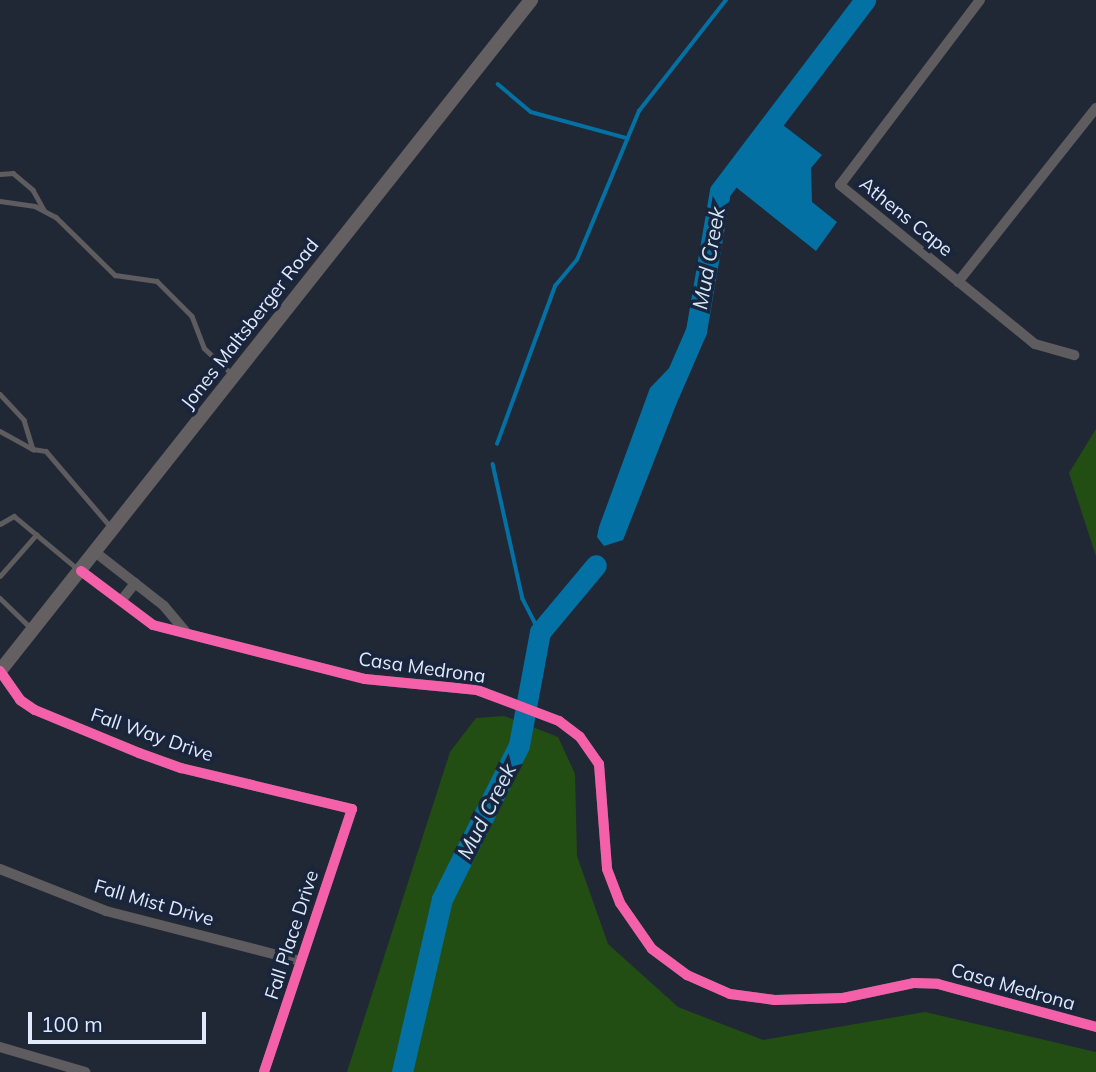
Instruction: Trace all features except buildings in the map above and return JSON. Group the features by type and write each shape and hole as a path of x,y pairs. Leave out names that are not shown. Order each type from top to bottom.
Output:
{"main road":[{"name":"Jones Maltsberger Road","path":"0,671 531,0"}],"street":[{"name":"Athens Cape","path":"980,0 840,185 1035,344 1074,355"},
{"path":"958,282 1096,108"},
{"path":"95,552 164,606 186,632"},
{"name":"Casa Medrona","path":"81,571 153,625 365,679 477,690 559,720 580,737 598,764 607,869 620,903 652,949 687,975 730,994 775,1000 843,998 914,983 938,984 1096,1027"},
{"path":"121,601 135,583"},
{"name":"Fall Way Drive","path":"0,671 20,701 35,710 139,753 181,768 352,809"},
{"name":"Fall Place Drive","path":"264,1072 352,809"},
{"name":"Fall Mist Drive","path":"0,869 106,911 301,961"},
{"path":"0,1047 85,1072"}],"lane":[{"path":"0,174 13,173 33,190 45,211"},
{"path":"0,201 45,211 70,227 115,275 138,282 157,281 192,316 204,348 234,376"},
{"path":"0,394 24,421 33,449"},
{"path":"0,431 33,449 46,451 113,529"},
{"path":"0,524 14,516 81,571"},
{"path":"0,576 36,535"},
{"path":"0,598 33,629"}],"green space":[{"path":"1096,429 1096,556 1069,473"},
{"path":"504,716 558,737 575,774 577,856 608,944 678,1007 763,1040 925,1012 1096,1052 1096,1072 347,1072 450,752 476,718"}],"water":[{"path":"779,122 822,155 811,168 812,202 837,222 816,251 732,184"},
{"path":"674,363 685,368 685,382 623,540 604,546 597,537 599,527 650,388"}],"waterway":[{"path":"497,444 555,286 577,260 639,111 726,0"},
{"name":"Mud Creek","path":"669,393 696,331 720,191 865,0"},
{"path":"498,84 531,112 627,138"},
{"path":"493,464 523,599 540,632"},
{"name":"Mud Creek","path":"402,1072 442,899 519,745 540,632 596,565"}],"cycle path":[{"path":"81,571 153,625 365,679 477,690 559,721 580,737 599,764 607,869 620,903 652,949 687,975 730,994 775,1000 843,998 914,983 938,984 1096,1027"},
{"path":"0,671 20,700 35,710 139,753 181,768 352,809 264,1072"}]}
